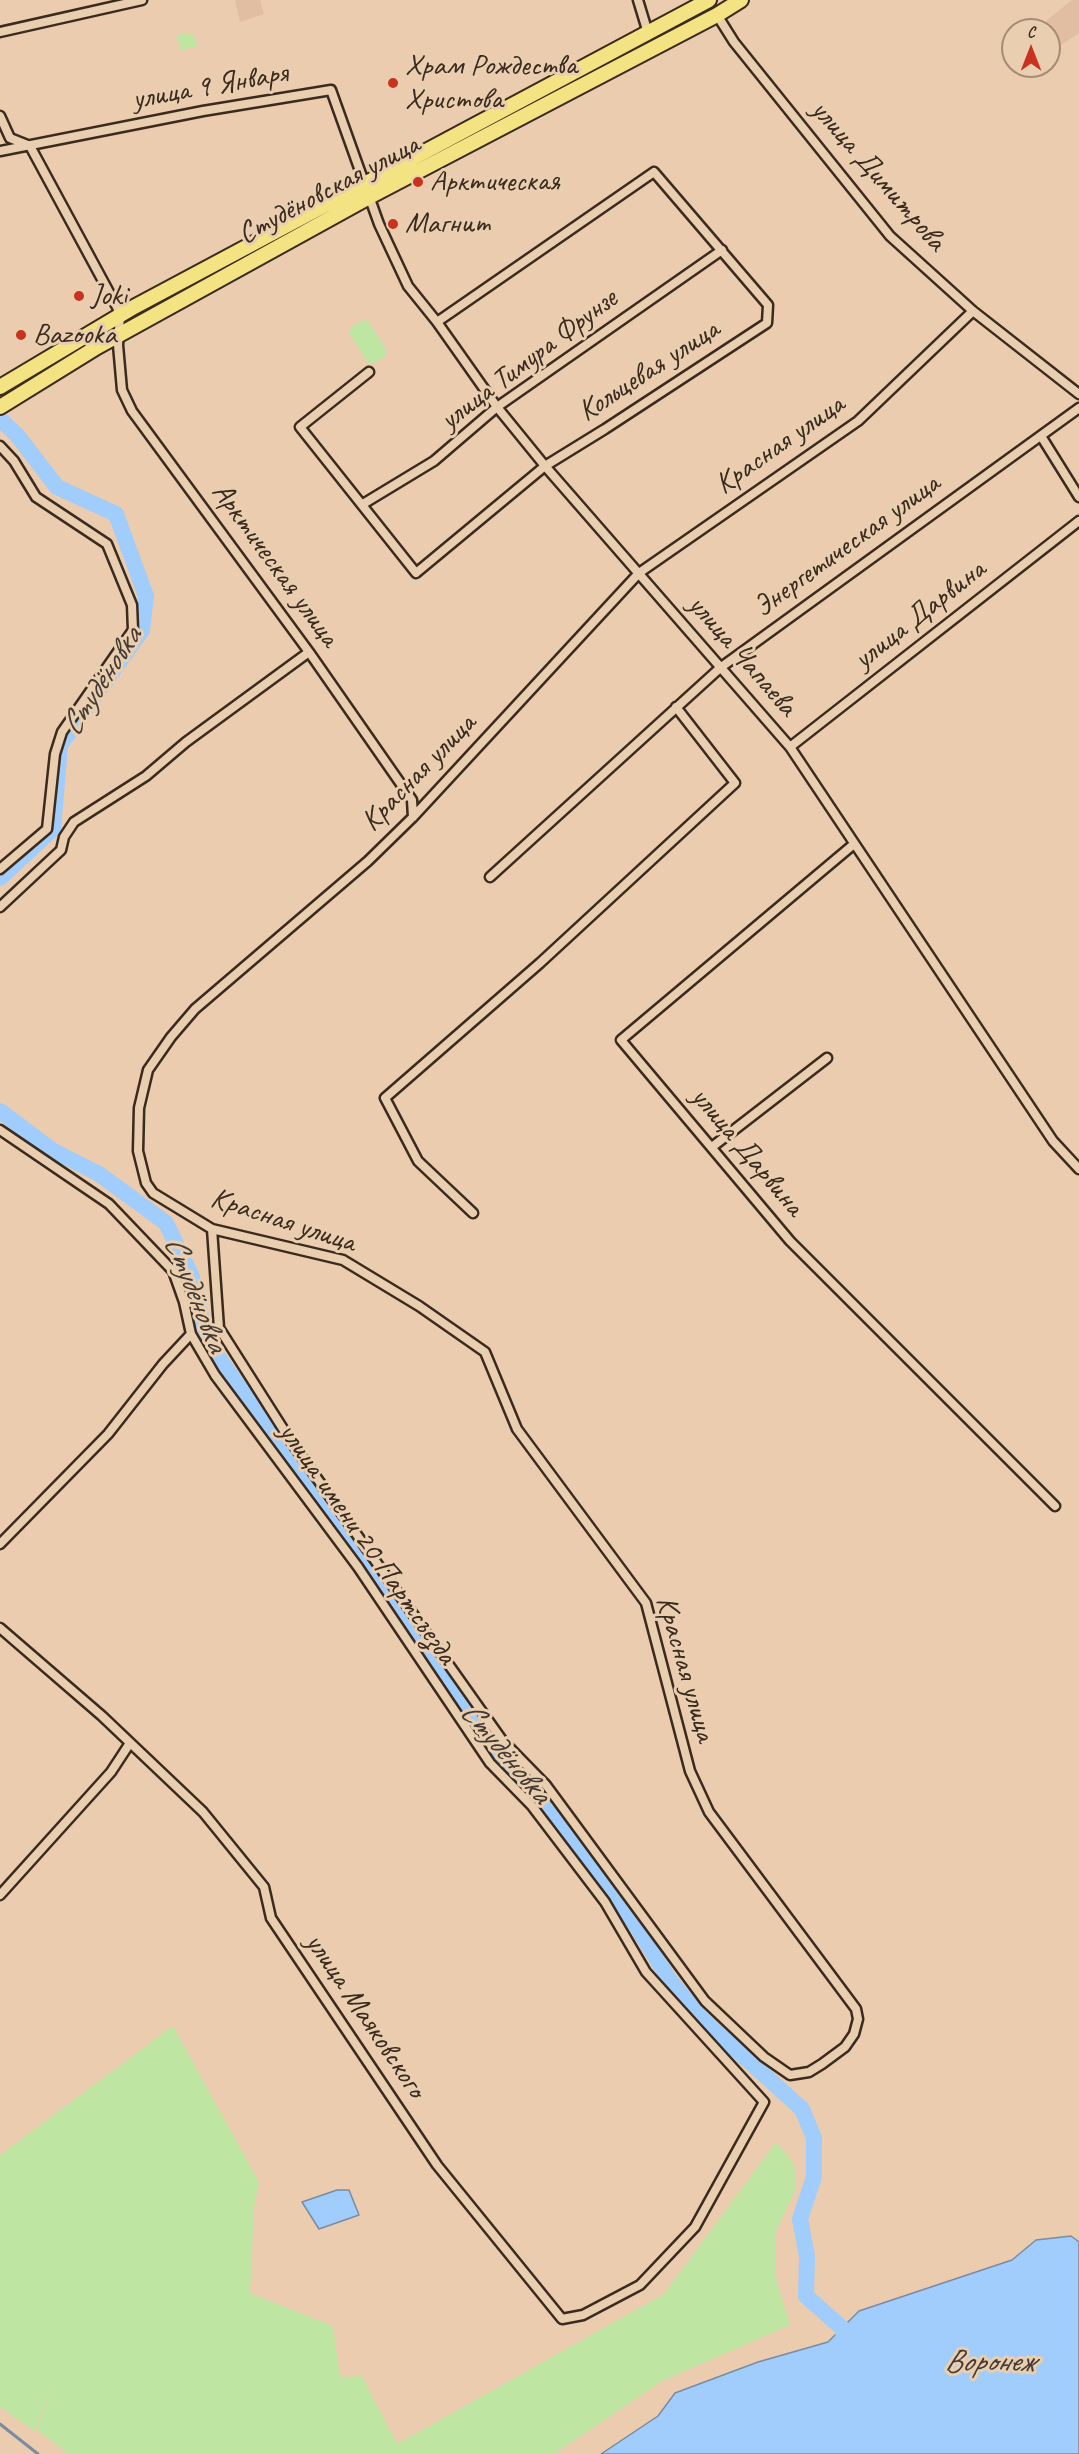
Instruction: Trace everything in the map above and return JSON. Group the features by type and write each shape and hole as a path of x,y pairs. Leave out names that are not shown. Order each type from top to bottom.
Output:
{"main road":[{"name":"Студёновская улица","path":"1,387 134,307 709,0"},
{"name":"Студёновская улица","path":"5,404 97,347 369,197 717,15 741,0"},
{"path":"134,307 129,316 131,319 142,322"},
{"path":"88,333 99,333 102,337 97,347"}],"street":[{"path":"0,32 142,0"},
{"path":"638,0 648,33"},
{"name":"улица Димитрова","path":"717,15 734,42 890,236 973,311 1079,394"},
{"name":"улица 9 Января","path":"0,151 203,111 331,90 364,184"},
{"path":"0,116 10,138 30,146 120,315"},
{"name":"Кольцевая улица","path":"369,372 300,426 416,573 545,466 768,323 768,305 654,172 437,322"},
{"name":"улица Чапаева","path":"364,184 379,224 408,286 437,322 497,407 545,466 790,747 1053,1141 1079,1169"},
{"name":"улица Тимура Фрунзе","path":"363,504 434,461 497,407 722,250"},
{"name":"Красная улица","path":"854,2034 858,2019 856,2009 709,1812 690,1771 646,1603 517,1429 484,1352 419,1306 343,1260 212,1229 153,1193 146,1183 138,1151 138,1130 142,1090 148,1070 171,1037 195,1009 368,861 413,817 639,573 858,421 973,311"},
{"name":"Арктическая улица","path":"120,315 118,345 122,390 132,411 309,652 412,800 413,817"},
{"name":"Энергетическая улица","path":"490,878 720,668 1079,408"},
{"path":"1041,436 1079,497"},
{"path":"0,446 15,461 36,497 107,544 132,605 133,630 62,732 55,754 47,829 0,869"},
{"name":"улица Дарвина","path":"790,747 1079,520"},
{"path":"0,907 61,850 64,837 74,822 146,777 186,742 309,652"},
{"path":"473,1213 418,1161 385,1098 540,963 735,783 676,707"},
{"name":"улица Дарвина","path":"854,844 621,1040 790,1241 1055,1506"},
{"path":"712,1147 827,1058"},
{"name":"улица имени 20 Партсъезда","path":"0,1130 109,1204 173,1271 184,1302 191,1334 215,1375 358,1567 490,1763 532,1806 604,1902 646,1972 764,2102 694,2227 640,2284 583,2315 562,2319"},
{"name":"улица имени 20 Партсъезда","path":"212,1229 219,1328 292,1443 501,1740 546,1785 705,2001 764,2057 790,2075 809,2072 822,2064 845,2047 854,2034"},
{"path":"0,1544 108,1434 163,1364 191,1334"},
{"name":"улица Маяковского","path":"0,1628 130,1743 203,1812 264,1887 270,1918 437,2165 562,2319"},
{"path":"0,1895 111,1772 130,1743"}],"shaded area":[{"path":"235,0 260,0 264,14 240,22"},
{"path":"1072,0 1079,0 1079,33 1061,45 1061,18 1050,18"}],"green space":[{"path":"193,33 197,47 180,50 177,35"},
{"path":"364,320 368,321 386,349 385,357 374,363 368,363 349,333 351,327"},
{"path":"173,2026 259,2182 254,2208 250,2293 333,2326 340,2377 362,2376 397,2444 664,2294 776,2142 794,2163 796,2189 775,2233 776,2279 790,2325 662,2381 554,2454 69,2454 37,2430 54,2379 35,2431 0,2407 0,2155"}],"water":[{"path":"337,2190 349,2190 359,2215 319,2229 302,2202"},
{"name":"Воронеж","path":"1071,2236 1079,2242 1079,2454 601,2454 658,2416 675,2393 758,2362 828,2342 859,2311 1012,2260 1036,2240"}],"waterway":[{"name":"Студёновка","path":"0,419 17,435 57,487 116,514 146,596 142,630 60,745 53,829 0,878"},
{"name":"Студёновка","path":"0,1111 52,1150 99,1174 166,1223 192,1277 207,1341 500,1758 539,1790 637,1927 669,1979 699,2016 802,2109 814,2138 814,2177 800,2219 807,2256 806,2296 842,2328 847,2350"},
{"path":"0,2424 38,2454"}],"place":[{"name":"Храм Рождества Христова","path":"393,83"},
{"name":"Арктическая","path":"418,182"},
{"name":"Магнит","path":"393,224"},
{"name":"Joki","path":"79,296"},
{"name":"Bazooka","path":"21,335"}]}
